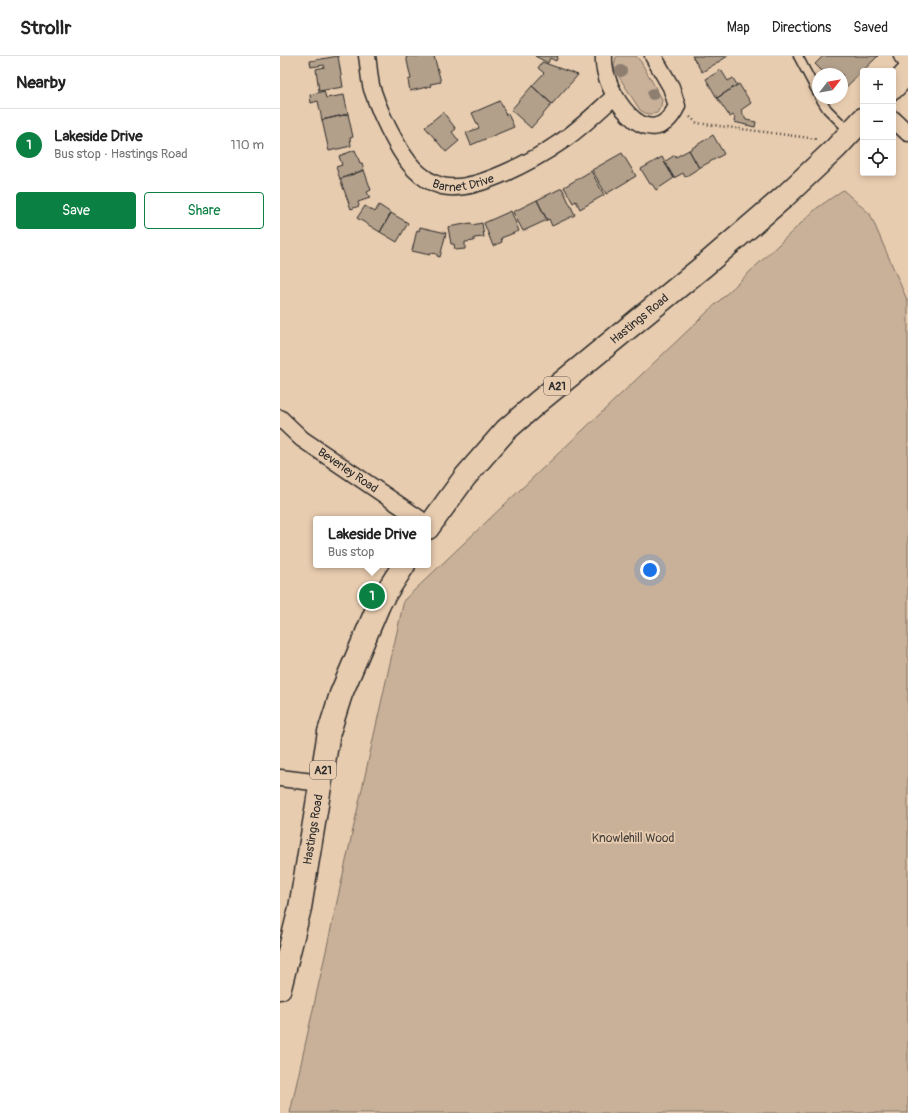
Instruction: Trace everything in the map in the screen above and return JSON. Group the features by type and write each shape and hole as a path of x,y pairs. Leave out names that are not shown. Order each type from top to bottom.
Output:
{"main road":[{"path":"896,85 908,72"},
{"name":"Hastings Road","path":"431,518 506,430 699,270 778,202 850,133"},
{"name":"Hastings Road","path":"280,988 300,908 329,732 341,694 380,602 402,568"}],"street":[{"name":"Barnet Drive","path":"367,56 372,88 388,128 397,144 408,162 419,174 430,181 443,186 458,187 475,184 520,165 563,141 615,96"},
{"path":"604,56 607,78 615,96 633,119 643,126 656,127 664,124 672,117 677,106 670,86 653,56"},
{"path":"902,56 908,63"},
{"path":"896,122 908,132"},
{"name":"Beverley Road","path":"280,418 302,439 414,516"},
{"path":"280,778 321,783"}],"lane":[{"path":"798,56 812,83"},
{"path":"824,104 850,133"}],"path":[{"path":"677,106 697,123 824,140 850,133"}],"green space":[{"path":"636,56 641,62 662,99 661,106 657,113 648,114 640,110 616,72 614,66 616,57"},
{"name":"Knowlehill Wood","path":"843,190 870,214 908,302 908,1113 290,1113 404,600 817,208"}],"building":[{"path":"338,56 343,87 319,91 316,69 325,67 324,65 311,67 310,61"},
{"path":"406,56 434,56 441,82 410,91 408,80 411,79"},
{"path":"535,56 558,56 556,61 550,58 548,63"},
{"path":"692,56 728,56 702,72"},
{"path":"823,56 878,56 866,68 860,68 860,74 848,85 848,68 819,68 815,64"},
{"path":"542,62 578,75 552,104 532,86 544,73 538,68"},
{"path":"721,70 728,81 733,78 737,85 717,98 706,79"},
{"path":"739,84 751,103 741,110 746,120 756,122 755,127 734,122 735,118 733,115 730,117 717,98"},
{"path":"532,86 552,104 531,128 511,110"},
{"path":"324,91 326,98 344,95 348,114 322,120 318,101 311,103 310,95"},
{"path":"500,101 506,115 508,114 514,127 471,145 466,133 479,128 472,113"},
{"path":"443,112 456,129 452,132 459,141 446,152 425,127"},
{"path":"348,114 353,137 350,138 351,146 329,151 322,120"},
{"path":"713,135 724,154 699,168 689,150"},
{"path":"355,150 364,170 340,179 336,167 342,165 339,156"},
{"path":"689,150 699,168 685,177 683,173 674,178 664,162 675,155 676,157"},
{"path":"622,153 636,176 606,194 592,170"},
{"path":"662,157 674,178 656,190 652,184 650,184 641,169"},
{"path":"364,170 371,190 367,192 370,198 358,202 359,206 351,209 340,179"},
{"path":"591,171 604,195 580,209 576,201 573,203 564,187"},
{"path":"562,188 575,215 552,226 549,219 547,220 537,200"},
{"path":"537,200 547,220 523,231 513,212"},
{"path":"379,205 391,213 380,232 357,218 365,206 375,212"},
{"path":"511,211 519,231 501,238 502,242 493,246 484,223"},
{"path":"391,213 408,223 397,242 380,232"},
{"path":"471,223 472,225 482,223 484,237 474,238 474,241 465,242 465,249 455,250 454,244 451,244 448,227"},
{"path":"420,227 446,233 440,257 437,256 437,254 431,253 430,255 412,251 417,230 419,231"}],"place":[{"name":"Lakeside Drive","path":"372,596"}]}
